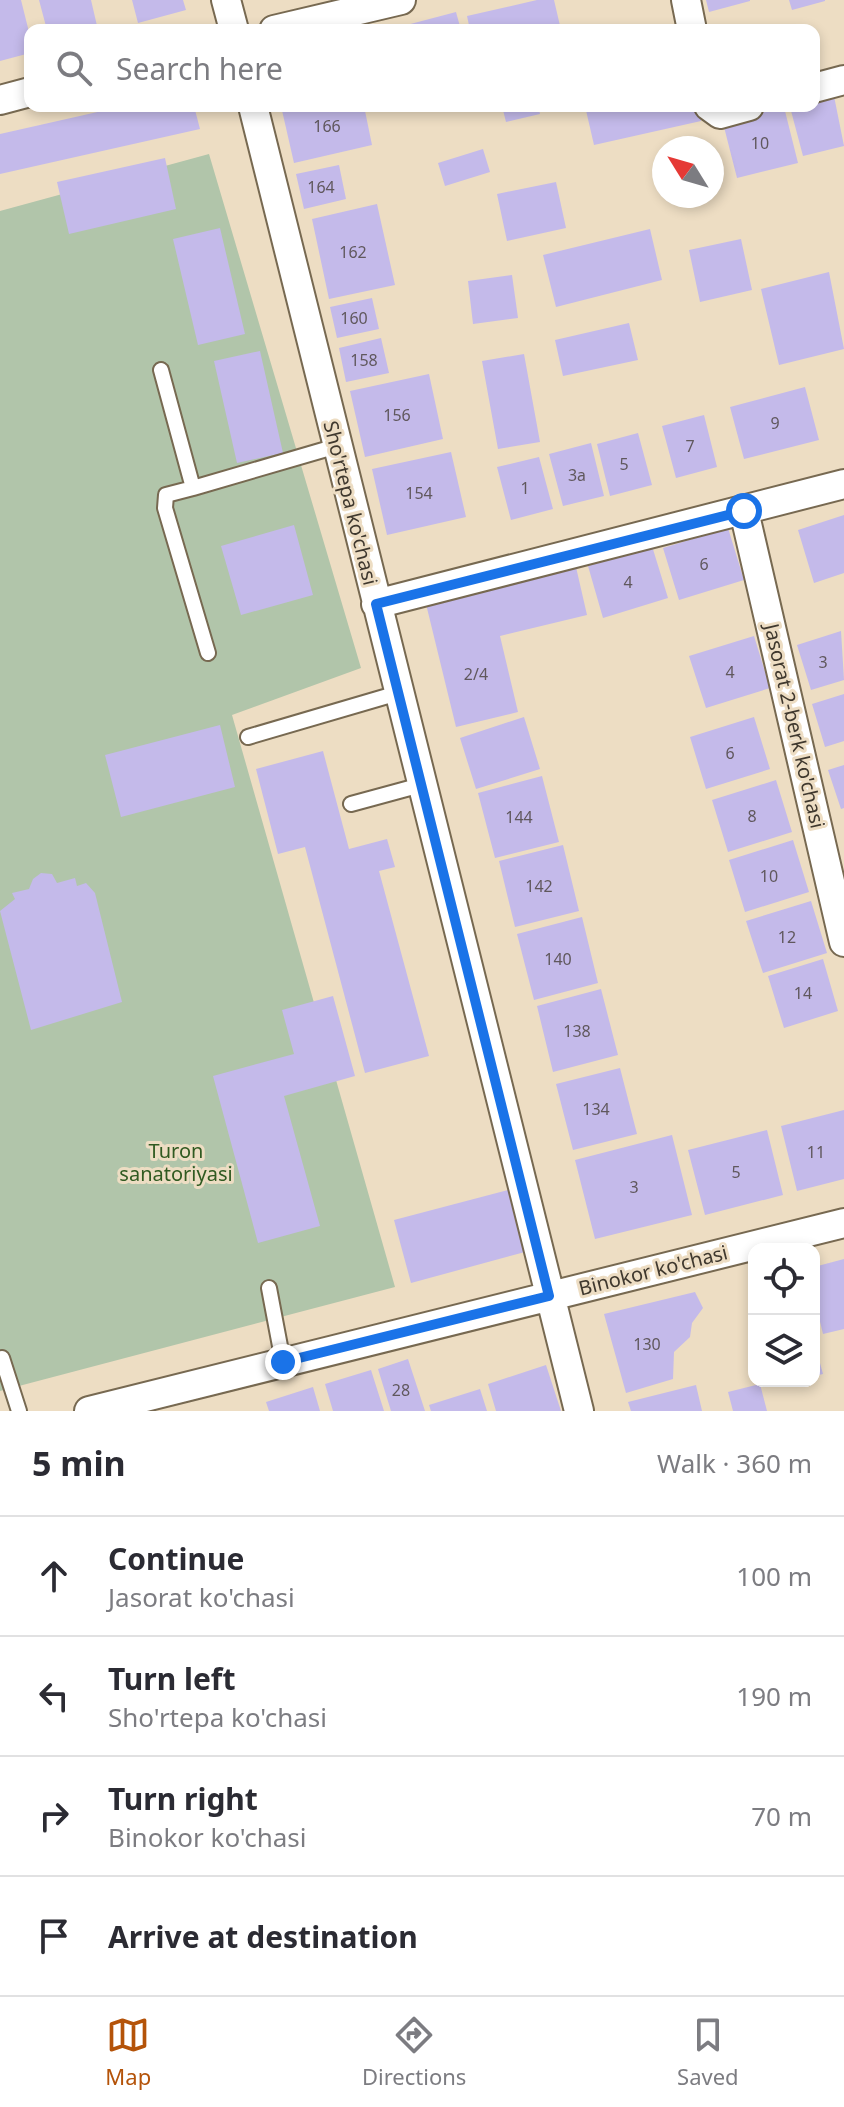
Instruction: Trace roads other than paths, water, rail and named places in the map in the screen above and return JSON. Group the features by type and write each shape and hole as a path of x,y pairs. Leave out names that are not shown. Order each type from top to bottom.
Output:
{"street":[{"path":"226,0 232,24"},
{"path":"299,24 401,0"},
{"path":"686,0 691,24"},
{"path":"820,86 844,80"},
{"path":"0,100 24,94"},
{"name":"Sho'rtepa ko'chasi","path":"254,112 579,1411"},
{"path":"376,604 844,484"},
{"name":"Jasorat 2-berk ko'chasi","path":"744,511 838,881 844,942"},
{"name":"Binokor ko'chasi","path":"102,1410 844,1223"}],"lane":[{"path":"161,370 193,488"},
{"path":"208,653 165,508 166,495 337,446"},
{"path":"248,737 398,693"},
{"path":"351,804 421,785"},
{"path":"269,1288 283,1362"},
{"path":"2,1358 19,1411"}],"park label":[{"name":"Turon sanatoriyasi","path":"176,1162"}]}
